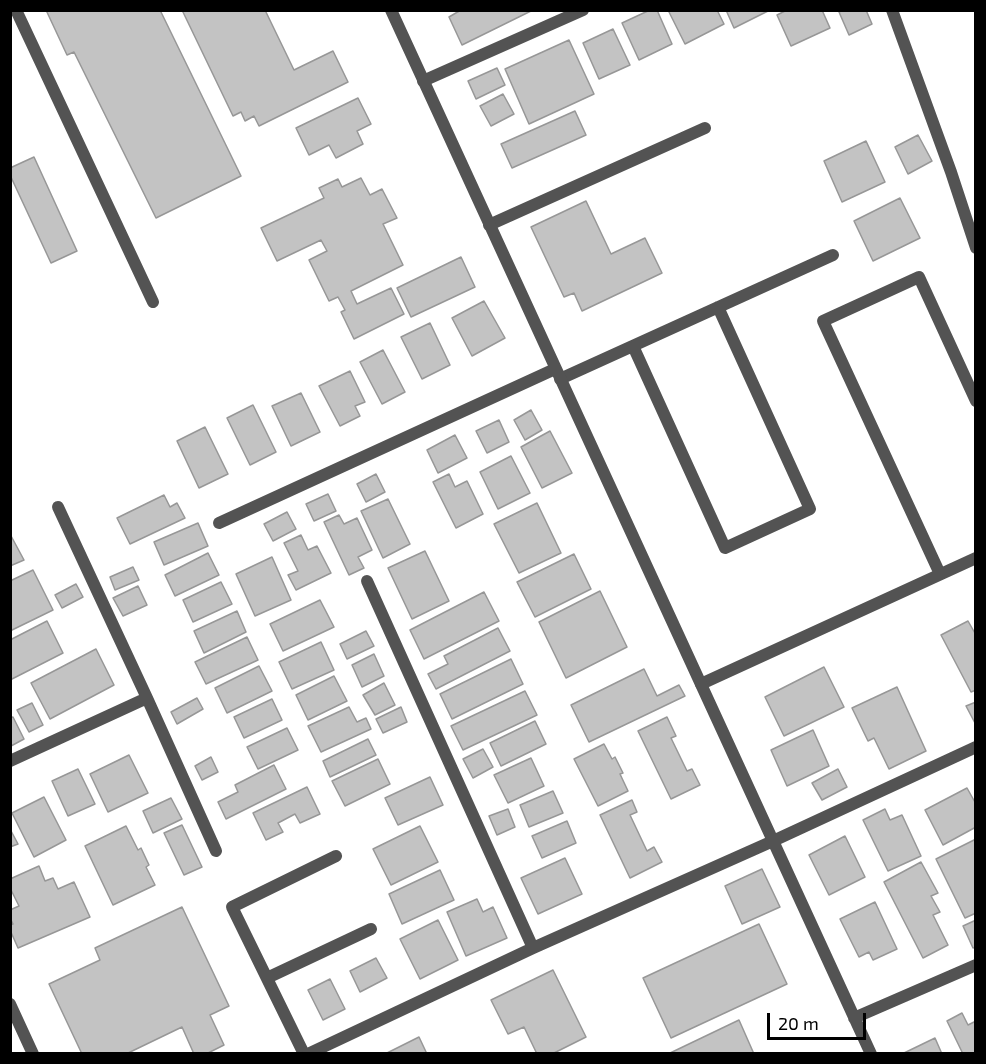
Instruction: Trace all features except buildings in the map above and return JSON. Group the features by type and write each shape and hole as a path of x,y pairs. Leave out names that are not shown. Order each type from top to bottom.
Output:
{"street":[{"path":"16,10 153,303"},
{"path":"391,10 871,1053"},
{"path":"423,81 583,10"},
{"path":"892,10 951,172 975,248"},
{"path":"489,225 705,128"},
{"path":"219,523 558,374 633,346 833,255"},
{"path":"940,574 823,321 919,277 975,401"},
{"path":"633,346 725,548 810,509 718,307"},
{"path":"58,507 216,851"},
{"path":"701,684 975,558"},
{"path":"367,581 533,948"},
{"path":"10,762 147,698"},
{"path":"336,856 232,907 306,1053 975,747"},
{"path":"267,978 371,929"},
{"path":"855,1018 975,965"},
{"path":"10,1004 33,1053"}]}
